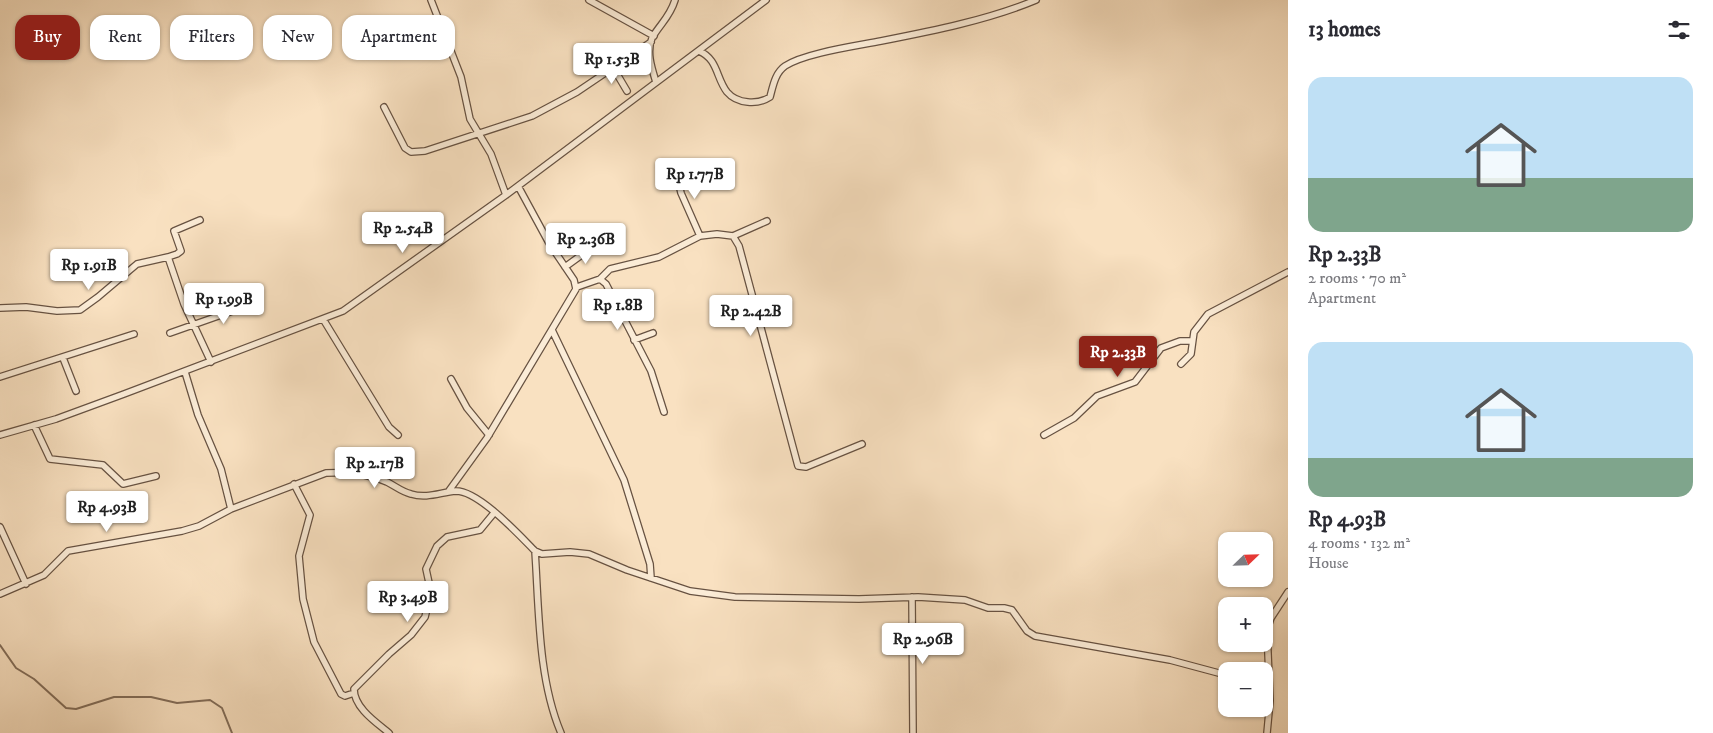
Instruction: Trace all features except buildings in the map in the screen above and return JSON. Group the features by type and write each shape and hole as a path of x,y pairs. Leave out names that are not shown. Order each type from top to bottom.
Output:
{"street":[{"path":"431,0 462,77 470,119 481,134 506,195"},
{"path":"589,0 653,39"},
{"path":"384,107 398,137 405,148 411,152 426,151 481,134 537,113 577,92 614,69 653,39 666,21 675,0"},
{"path":"0,435 185,372 343,311 506,195 766,0"},
{"path":"699,50 708,56 716,67 727,92 740,100 758,102 770,97 778,73 785,66 797,61 853,46 1011,10 1036,0"},
{"path":"653,39 650,55 656,82"},
{"path":"614,69 627,91"},
{"path":"700,236 681,193 678,180 704,169"},
{"path":"518,186 576,287"},
{"path":"0,308 80,310 138,264 168,257 181,251 174,231 200,220"},
{"path":"448,492 489,434 576,287 600,279 613,268 659,257 700,236 717,234 733,236 767,221"},
{"path":"733,236 739,246 769,366 798,466 804,468 862,444"},
{"path":"565,266 594,246"},
{"path":"168,257 184,304 195,324 211,362"},
{"path":"1181,364 1191,354 1191,341 1200,322 1208,314 1288,272"},
{"path":"600,279 606,284 651,371 664,412"},
{"path":"170,333 243,307 239,296"},
{"path":"323,319 389,427 398,435"},
{"path":"552,330 624,480 650,564 652,578"},
{"path":"634,340 653,332"},
{"path":"0,377 134,334"},
{"path":"1044,435 1074,418 1096,396 1135,382 1160,348 1180,341 1191,341"},
{"path":"63,358 76,391"},
{"path":"185,372 198,416 221,469 231,509"},
{"path":"451,379 467,408 489,434"},
{"path":"34,425 50,459 103,465 124,484 156,476"},
{"path":"0,594 47,574 68,551 182,531 199,526 231,509 294,484 326,473 340,472 385,481 410,494 432,496 459,491 471,495 494,513 535,551 542,554 570,552 589,554 627,570 690,591 736,597 859,600 912,597 965,600 988,608 1004,608 1015,613 1027,630 1036,636 1170,660 1218,673"},
{"path":"294,484 310,515 298,560 303,599 312,635 319,654 341,694 345,696 354,693"},
{"path":"390,733 365,712 354,693 356,686 411,636 425,617 431,592 426,569 437,546 447,537 480,530 494,513"},
{"path":"0,528 26,584"},
{"path":"535,551 540,629 549,700 562,733"},
{"path":"1268,662 1268,630 1271,618 1288,592"},
{"path":"912,597 914,733"},
{"path":"1267,717 1267,733"}],"waterway":[{"path":"0,645 16,668 34,679 66,708 76,709 114,697 151,697 177,703 210,700 222,708 232,733"}]}
